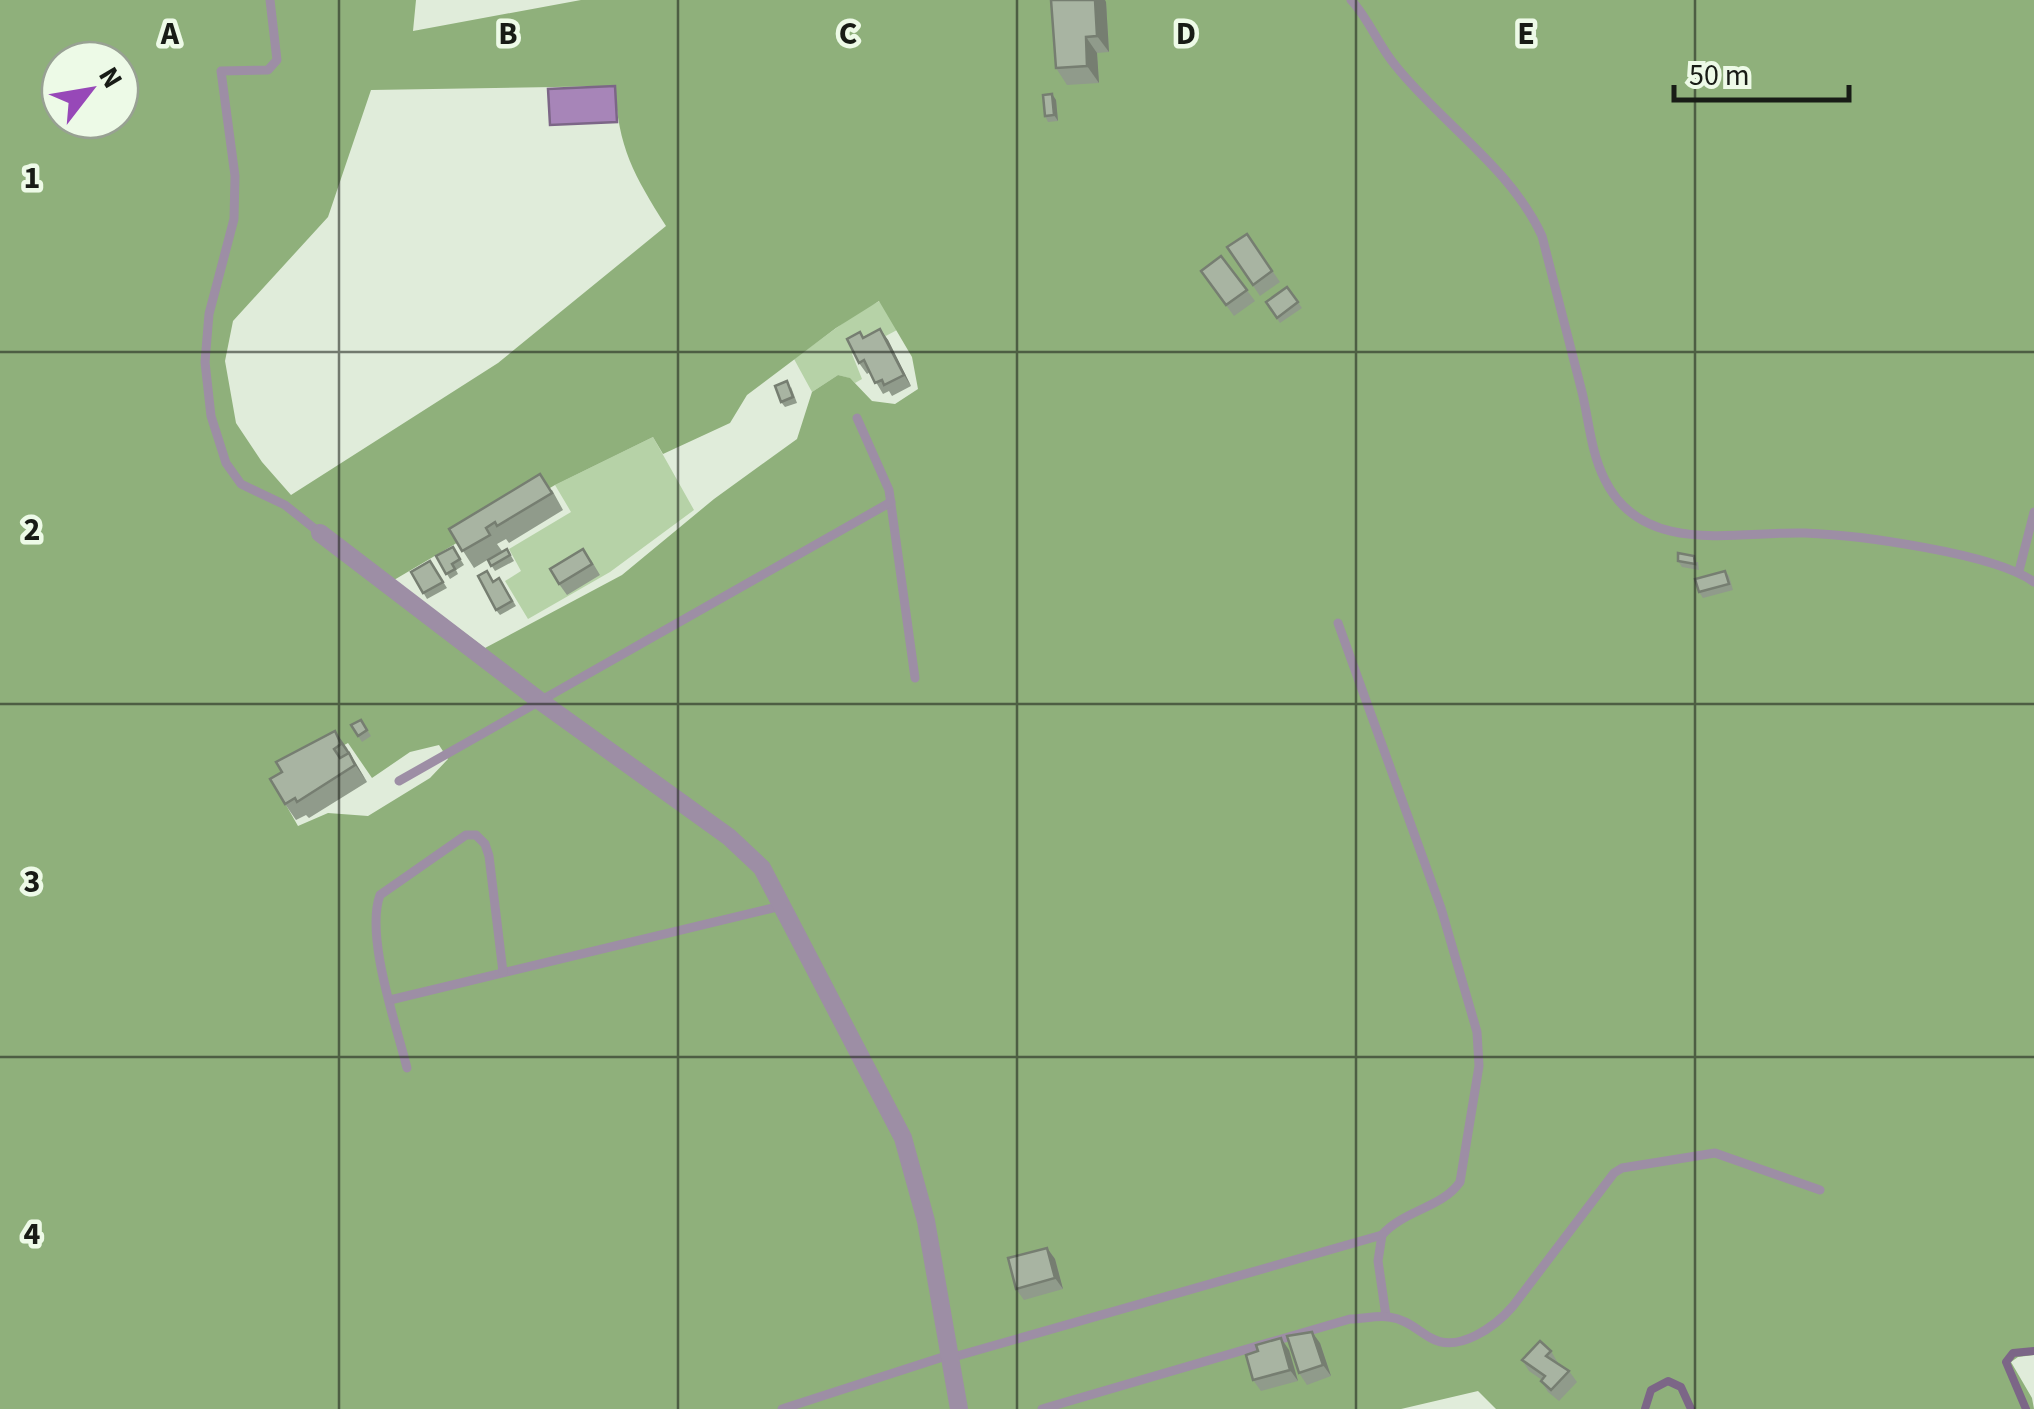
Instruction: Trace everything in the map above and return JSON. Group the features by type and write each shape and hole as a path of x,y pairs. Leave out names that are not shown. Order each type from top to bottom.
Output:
{"street":[{"path":"320,533 540,702 729,837 762,868 903,1138 926,1220 958,1409"}],"lane":[{"path":"270,0 277,60 268,70 222,71 235,176 234,219 209,314 205,362 210,416 226,463 241,484 285,505 320,533"},
{"path":"1351,0 1394,64 1534,218 1542,236 1596,456 1614,495 1630,510 1651,526 1691,537 1806,534 1913,547 2018,571 2034,582"},
{"path":"857,418 891,502 915,678"},
{"path":"398,781 891,502"},
{"path":"2018,571 2034,512"},
{"path":"782,1409 950,1357 1382,1235 1407,1214 1453,1192 1460,1182 1480,1066 1476,1032 1440,908 1338,623"},
{"path":"407,1068 376,941 376,906 380,895 466,835 476,835 489,856 502,972"},
{"path":"390,1000 784,905"},
{"path":"1042,1409 1350,1320 1386,1316 1413,1325 1435,1341 1451,1343 1484,1332 1500,1322 1614,1173 1622,1168 1715,1153 1820,1190"},
{"path":"1382,1235 1378,1261 1386,1316"}],"green space":[{"path":"0,0 416,0 413,31 581,0 2034,0 2034,1355 2011,1362 2032,1398 2034,1409 1496,1409 1478,1391 1401,1409 0,1409","holes":["615,86 624,144 666,226 498,363 291,495 262,462 236,423 225,361 233,321 328,217 371,90","879,301 912,357 918,389 895,404 872,401 850,378 838,375 812,392 797,439 714,499 622,575 485,648 394,580 555,485 653,437 663,454 730,423 747,395","348,743 372,778 410,752 439,745 448,759 430,778 368,816 328,813 298,826 278,791 285,777"]},
{"path":"880,301 897,330 852,354 862,379 855,383 838,375 812,392 794,359 861,310"},
{"path":"653,437 694,510 610,572 528,619 505,581 521,571 509,549 571,512 555,485"}],"shaded area":[{"path":"615,86 617,122 550,125 548,89"}],"building":[{"path":"1051,0 1095,0 1097,36 1086,37 1087,66 1056,68"},
{"path":"1052,94 1054,115 1045,116 1043,95"},
{"path":"1247,234 1272,271 1253,285 1227,247"},
{"path":"1221,256 1247,290 1226,305 1201,271"},
{"path":"1287,287 1298,302 1277,318 1266,302"},
{"path":"880,329 904,375 884,385 882,380 875,383 864,360 859,363 847,339 860,332 863,338"},
{"path":"787,381 793,397 781,402 775,386"},
{"path":"540,474 552,493 497,526 495,522 486,528 490,535 462,551 449,529"},
{"path":"453,547 460,559 452,564 455,569 446,574 436,556"},
{"path":"507,549 510,555 491,566 488,560"},
{"path":"583,549 592,564 559,584 550,569"},
{"path":"1678,553 1694,556 1695,564 1678,561"},
{"path":"430,561 443,582 423,593 411,572"},
{"path":"487,571 493,582 499,578 512,601 496,610 478,576"},
{"path":"1725,571 1729,584 1699,592 1695,579"},
{"path":"361,720 367,730 358,736 351,725"},
{"path":"335,731 341,744 334,749 340,758 349,753 355,765 297,802 295,798 285,804 270,779 282,772 276,762"},
{"path":"1047,1248 1055,1278 1016,1289 1008,1258"},
{"path":"1312,1332 1323,1365 1299,1373 1287,1336"},
{"path":"1281,1338 1290,1370 1253,1380 1246,1355 1258,1351 1256,1345"},
{"path":"1540,1341 1551,1351 1546,1356 1569,1371 1551,1390 1541,1381 1545,1376 1522,1360"}],"waterway":[{"path":"2026,1409 2006,1362 2013,1353 2034,1351"},
{"path":"1645,1409 1651,1390 1668,1381 1681,1387 1691,1409"}]}
